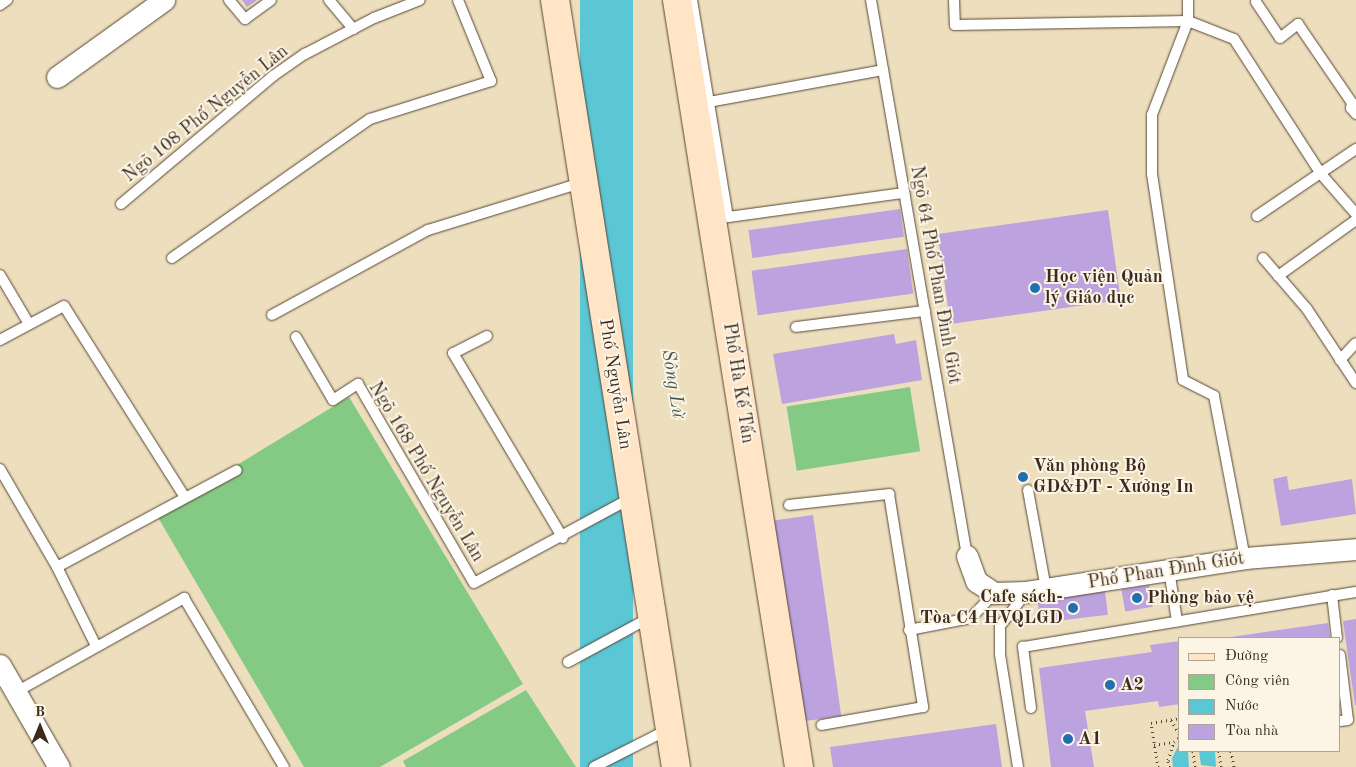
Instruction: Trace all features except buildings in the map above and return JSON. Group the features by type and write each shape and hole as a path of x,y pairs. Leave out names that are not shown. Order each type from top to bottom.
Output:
{"street":[{"path":"57,77 164,0"},
{"name":"Phố Nguyễn Lân","path":"555,0 581,183 676,767"},
{"name":"Phố Hà Kế Tấn","path":"677,0 799,767"},
{"name":"Phố Phan Đình Giót","path":"994,593 1036,591 1244,558 1356,549"},
{"path":"967,556 976,581 994,593"},
{"path":"0,665 59,767"}],"lane":[{"path":"0,5 7,0"},
{"path":"229,0 245,18 271,0"},
{"path":"329,0 353,29"},
{"name":"Ngõ 108 Phố Nguyễn Lân","path":"121,204 273,76 306,54 353,29 420,0"},
{"path":"172,258 370,119 491,81 458,0"},
{"path":"692,0 728,216 904,193"},
{"name":"Ngõ 64 Phố Phan Đình Giót","path":"871,0 967,556"},
{"path":"954,0 955,25 1188,21 1234,39 1321,174 1356,214"},
{"path":"1188,0 1188,21 1152,116 1152,174 1183,380 1214,396 1244,558"},
{"path":"1256,2 1280,38 1298,24 1352,103 1351,108 1356,114"},
{"path":"709,102 883,70"},
{"path":"1257,216 1356,149"},
{"path":"272,315 428,230 581,183"},
{"path":"1278,276 1356,220"},
{"path":"1263,258 1307,310 1356,383"},
{"path":"0,275 29,324"},
{"path":"0,340 64,306 184,496"},
{"path":"796,327 925,311"},
{"path":"487,336 453,354 563,538"},
{"name":"Ngõ 168 Phố Nguyễn Lân","path":"296,337 333,400 358,384 474,583 563,538 632,498"},
{"path":"1340,360 1356,343"},
{"path":"0,469 57,567 96,646"},
{"path":"57,567 184,496 237,470"},
{"path":"1018,767 1000,654 1000,626 1036,591 1028,490"},
{"path":"789,505 889,494 909,630 923,707 822,725"},
{"path":"1169,570 1177,621"},
{"path":"1031,708 1023,647 1356,592"},
{"path":"909,630 971,618 994,593"},
{"path":"1332,595 1338,637"},
{"path":"16,692 184,598 284,767"},
{"path":"568,662 652,617"},
{"path":"1341,663 1348,720 1341,721"},
{"path":"594,767 670,729"}],"path":[{"path":"1158,767 1151,723 1178,718"},
{"path":"1171,720 1178,732"},
{"path":"1169,767 1168,760 1174,742 1178,738"},
{"path":"1154,745 1174,742"},
{"path":"1193,752 1195,767"},
{"path":"1219,752 1221,767"},
{"path":"1231,752 1234,767"}],"green space":[{"path":"910,387 920,451 797,471 787,407"},
{"path":"349,397 523,684 380,767 304,767 156,514"},
{"path":"526,690 576,767 406,767 403,761"}],"water":[{"path":"580,0 633,0 633,767 580,767"},
{"path":"1178,747 1178,752 1188,752 1189,767 1173,767 1172,758"},
{"path":"1199,752 1215,752 1216,767 1201,765"}],"place":[{"name":"Học viện Quản lý Giáo dục","path":"1035,288"},
{"name":"Văn phòng Bộ GD&ĐT - Xưởng In","path":"1023,477"},
{"name":"Phòng bảo vệ","path":"1137,598"},
{"name":"Cafe sách- Tòa C4 HVQLGD","path":"1073,608"},
{"name":"A2","path":"1110,685"},
{"name":"A1","path":"1068,739"}],"water label":[{"name":"Sông Lừ","path":"672,384"}]}
